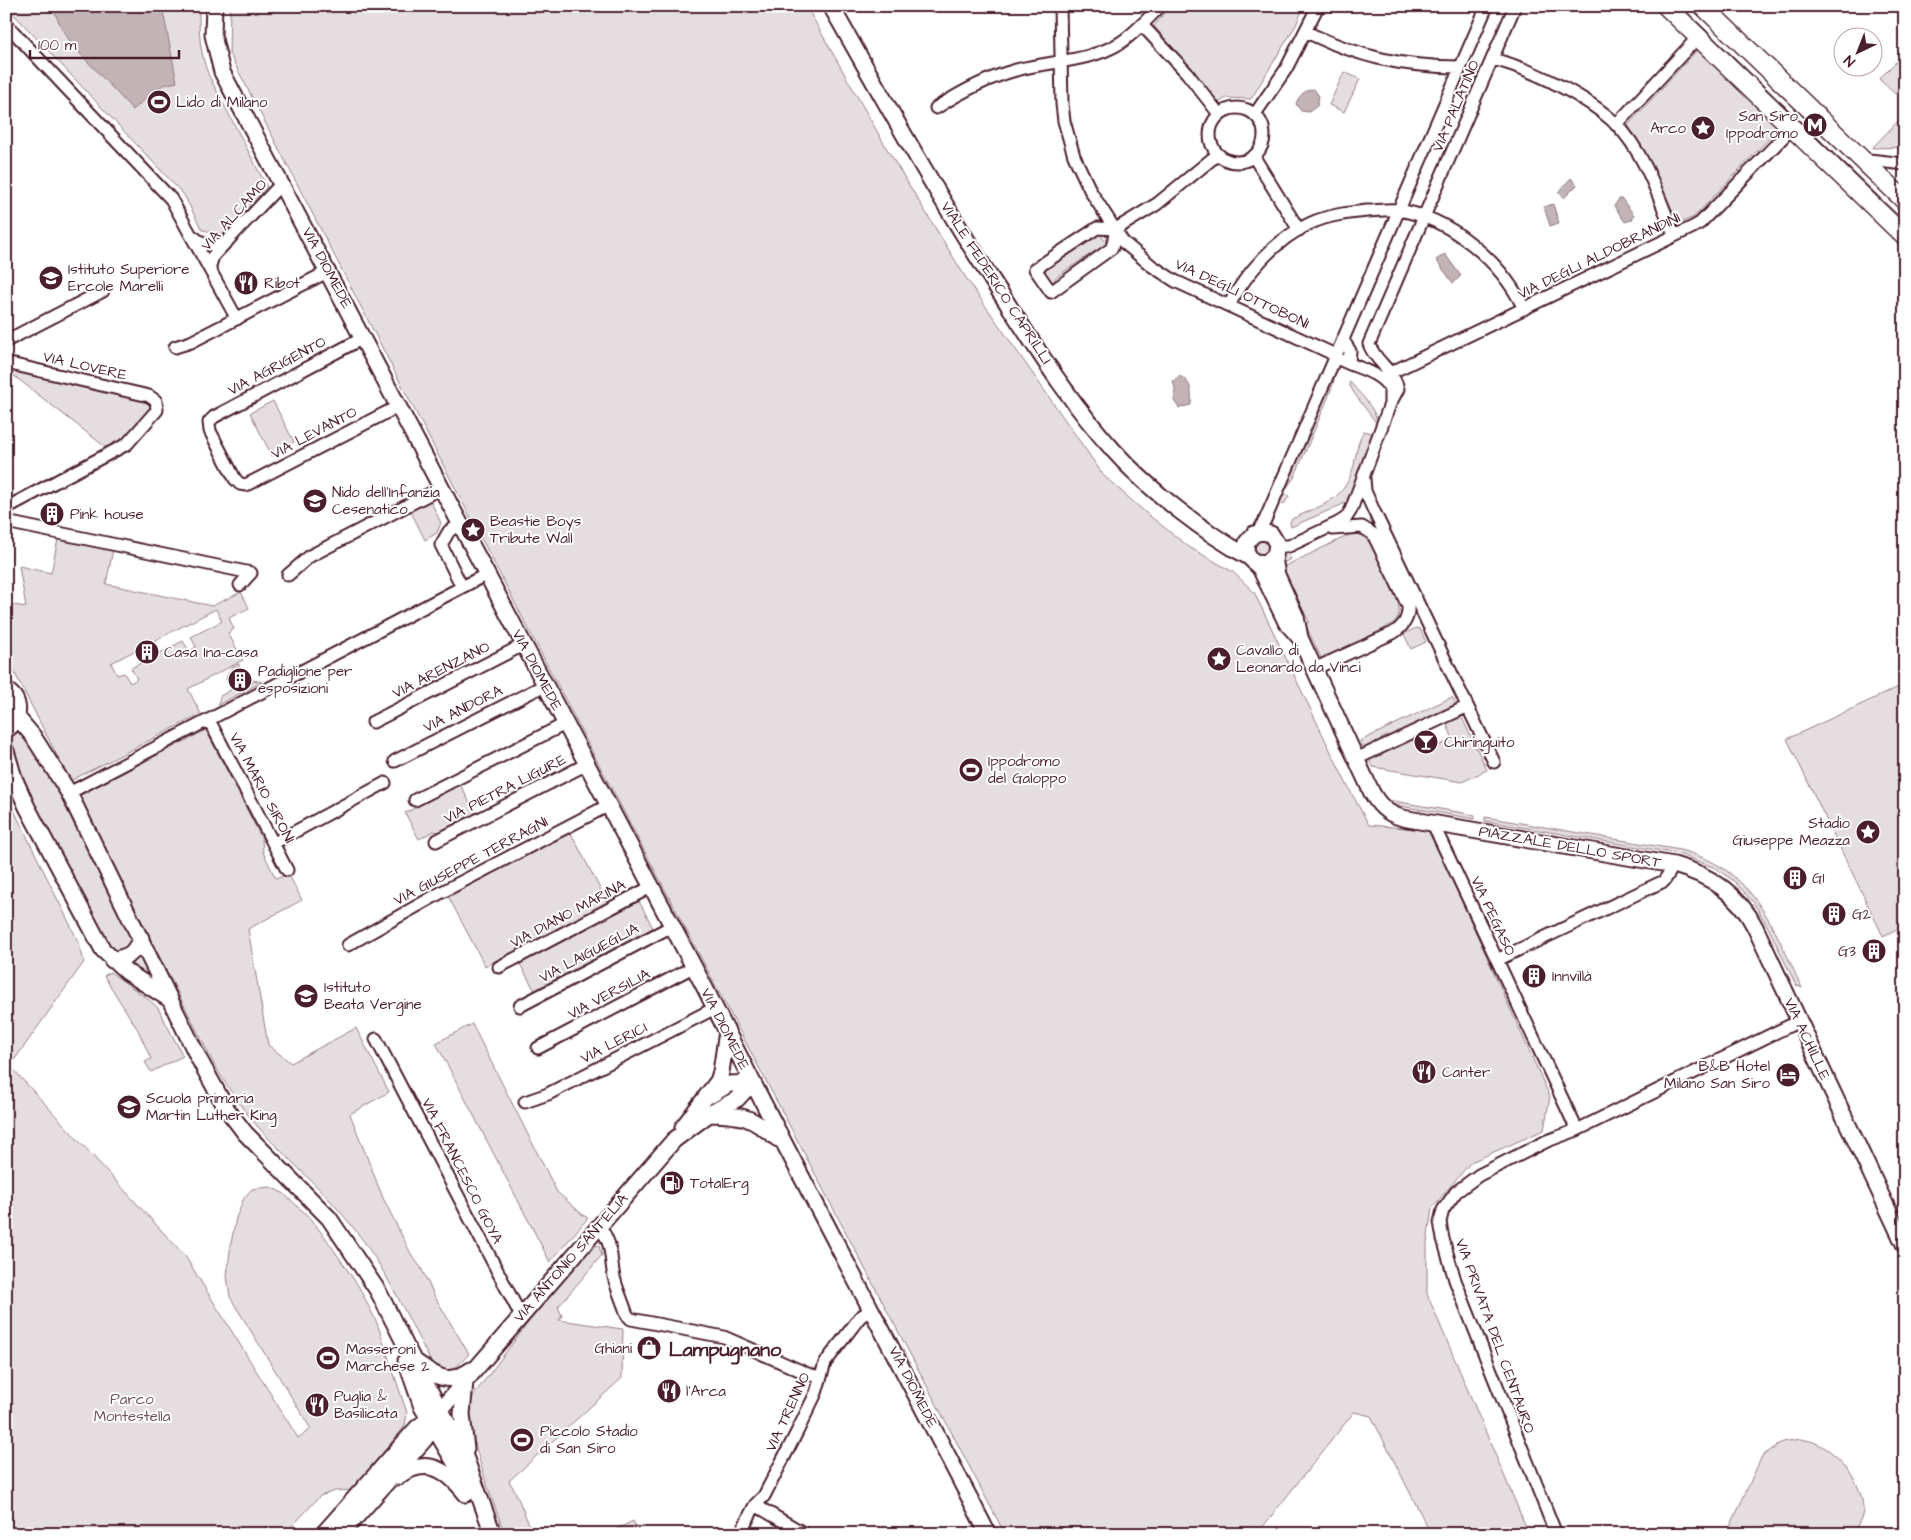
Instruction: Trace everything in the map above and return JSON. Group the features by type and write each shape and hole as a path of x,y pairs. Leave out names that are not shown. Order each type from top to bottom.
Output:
{"main road":[{"path":"1666,6 1905,237"},
{"path":"1703,6 1905,201"}],"street":[{"name":"VIA DIOMEDE","path":"214,6 213,36 222,72 715,1008 782,1142 872,1309 988,1534"},
{"name":"VIALE FEDERICO CAPRILLI","path":"831,6 904,137 960,229 1016,318 1069,395 1119,457 1147,483 1202,527 1252,559"},
{"name":"VIA DEGLI OTTOBONI","path":"1060,6 1060,62 1064,121 1074,156 1091,192 1123,242 1152,266 1175,281 1329,352 1336,358"},
{"path":"936,108 954,96 986,80 1016,70 1086,57 1107,49 1120,42 1142,25 1160,6"},
{"path":"1255,114 1286,70 1318,6"},
{"name":"VIA PALATINO","path":"1336,358 1487,6"},
{"name":"VIA PALATINO","path":"1392,373 1375,357 1369,344 1515,6"},
{"path":"6,24 171,199 238,319"},
{"path":"1142,25 1187,73 1219,114"},
{"path":"1306,32 1342,48 1378,60 1415,65 1461,67"},
{"path":"1616,125 1698,37"},
{"path":"1492,58 1549,81 1585,102 1616,125 1630,143 1650,179 1674,236"},
{"path":"1237,108 1250,110 1255,114 1262,125 1264,134 1262,147 1254,157 1245,161 1235,162 1226,160 1218,154 1211,144 1210,135 1212,123 1219,114 1228,109 1237,108"},
{"name":"VIA DEGLI ALDOBRANDINI","path":"1392,373 1700,223 1792,128"},
{"path":"1116,229 1112,248 1051,292 1035,269 1097,228 1116,229 1163,199 1218,154"},
{"path":"1855,154 1869,160 1900,163"},
{"path":"1254,157 1299,230"},
{"path":"1887,184 1885,176 1890,167 1900,163"},
{"name":"VIA ALCAMO","path":"210,266 213,256 282,184"},
{"path":"1229,305 1257,265 1276,247 1299,230 1330,216 1399,210 1424,218 1464,238 1481,252 1502,274 1524,309"},
{"path":"193,236 200,242 211,246 227,242"},
{"path":"175,347 191,342 329,272"},
{"path":"6,341 103,291"},
{"name":"VIA AGRIGENTO","path":"244,485 235,479 210,431 208,425 214,417 363,338"},
{"path":"1343,340 1350,351 1349,362"},
{"path":"1380,378 1392,373 1398,389 1390,404 1364,478 1348,516 1276,552 1264,563 1252,559 1246,545 1266,520 1336,358 1349,362 1380,378 1390,389 1390,404"},
{"name":"VIA LOVERE","path":"6,363 149,396 156,401 157,405 154,414 127,444 6,508"},
{"name":"VIA LEVANTO","path":"244,485 399,406"},
{"path":"1364,478 1365,490 1494,762"},
{"path":"288,575 310,556 441,488"},
{"path":"6,522 251,573 240,585"},
{"path":"460,525 449,532 441,545 462,587"},
{"name":"VIALE FEDERICO CAPRILLI","path":"1202,527 1222,534 1254,534"},
{"path":"1314,669 1393,633 1404,624 1408,612 1408,606 1373,534 1362,528 1354,527 1324,529"},
{"path":"1254,534 1264,532 1271,534 1276,540 1276,552"},
{"name":"PIAZZALE DELLO SPORT","path":"1276,552 1277,575 1297,620 1300,638 1377,802 1386,811 1397,817 1433,824 1674,865 1664,881 1497,960"},
{"name":"PIAZZALE DELLO SPORT","path":"1252,559 1260,568 1286,622 1300,638"},
{"path":"68,793 487,574"},
{"name":"VIA ARENZANO","path":"373,722 523,645"},
{"name":"VIA ANDORA","path":"395,761 545,685"},
{"path":"6,730 12,726 17,717 18,709 16,701 7,689"},
{"path":"1356,759 1466,706"},
{"path":"17,717 33,736 68,793 210,1081 226,1108 245,1133 338,1229 378,1291 413,1360 432,1419 470,1467"},
{"name":"VIA MARIO SIRONI","path":"209,720 287,870"},
{"path":"415,800 566,724"},
{"path":"6,751 14,778 27,807 102,950 127,972 169,999"},
{"name":"VIA PIETRA LIGURE","path":"436,841 587,764"},
{"path":"274,843 385,783"},
{"name":"VIA GIUSEPPE TERRAGNI","path":"348,944 442,892 608,806"},
{"name":"VIA PEGASO","path":"1433,824 1577,1130"},
{"name":"VIA ACHILLE","path":"1674,865 1714,880 1730,892 1752,920 1905,1246"},
{"name":"VIA DIANO MARINA","path":"498,967 651,887"},
{"name":"VIA LAIGUEGLIA","path":"520,1006 672,926"},
{"path":"112,960 128,957 135,951 141,938"},
{"name":"VIA VERSILIA","path":"538,1048 693,967"},
{"name":"VIA LERICI","path":"525,1102 548,1094 715,1008"},
{"name":"VIA PRIVATA DEL CENTAURO","path":"1556,1534 1455,1280 1442,1239 1440,1222 1443,1210 1456,1192 1467,1183 1547,1141 1577,1130 1799,1022"},
{"name":"VIA ANTONIO SANT'ELIA","path":"323,1534 417,1428 432,1419 598,1226 674,1140 705,1109 721,1072 726,1031"},
{"name":"VIA FRANCESCO GOYA","path":"376,1039 521,1316"},
{"path":"752,1083 730,1084 716,1092 705,1109 744,1116 754,1121 782,1142"},
{"path":"598,1226 605,1233 610,1245 614,1277 627,1314 631,1319 717,1335 808,1374 822,1377"},
{"name":"VIA TRENNO","path":"740,1534 755,1505 764,1496 816,1394 826,1363 860,1317 872,1309"},
{"path":"400,1335 412,1382 484,1512"},
{"path":"413,1360 436,1376 452,1379 465,1374 483,1360"},
{"path":"466,1380 463,1391 462,1414 470,1467 492,1531"},
{"name":"VIA ANTONIO SANT'ELIA","path":"341,1534 425,1439 432,1419"},
{"path":"377,1494 409,1470 418,1466 429,1466 444,1472 456,1482 492,1531"},
{"path":"755,1505 805,1534"}],"green space":[{"name":"Lido di Milano","path":"6,6 199,6 200,42 209,76 267,187 224,234 202,230 184,195"},
{"name":"Ippodromo del Galoppo","path":"230,6 806,6 887,149 966,278 1104,476 1189,547 1233,572 1254,592 1347,785 1369,825 1428,830 1445,864 1550,1097 1544,1130 1471,1162 1432,1208 1427,1243 1427,1294 1529,1534 1431,1534 1371,1416 1354,1412 1257,1534 1005,1534 594,755 229,53"},
{"path":"1170,6 1304,6 1296,25 1251,99 1226,98 1219,103 1154,26"},
{"path":"1700,47 1782,125 1694,217 1678,224 1652,164 1628,125"},
{"path":"1905,53 1905,84 1895,94 1879,79 1884,78 1884,74"},
{"path":"1344,72 1360,79 1344,112 1329,105"},
{"path":"1905,114 1905,147 1872,148"},
{"path":"1098,231 1108,245 1100,252 1095,251 1056,277 1052,284 1040,268"},
{"path":"10,370 148,402 152,408 130,436 108,449 9,372"},
{"path":"1334,374 1334,381 1328,398 1294,478 1285,490 1285,493 1289,496 1285,503 1279,504 1278,503"},
{"path":"1350,382 1371,407 1377,424 1354,393 1349,384"},
{"path":"273,401 294,442 272,456 250,413"},
{"path":"1364,431 1374,434 1351,497 1347,498 1348,502 1291,527 1290,522 1292,519 1323,505 1344,487 1350,477"},
{"path":"430,500 441,523 437,533 425,540 410,510"},
{"path":"1349,535 1362,536 1370,543 1396,597 1399,615 1396,620 1383,629 1321,658 1305,624 1309,622 1297,598 1293,599 1280,560 1287,552 1291,559 1283,563 1283,567"},
{"path":"58,539 113,550 106,584 212,606 241,592 249,608 229,618 234,629 228,633 243,660 188,689 201,714 70,781 6,656 6,604 26,607 19,566 51,573","holes":["216,609 222,621 191,637 196,647 189,651 183,641 131,668 137,679 130,683 124,673 117,675 111,663"]},
{"path":"1258,540 1264,540 1268,547 1264,554 1258,554 1254,550 1254,544"},
{"path":"1416,628 1420,629 1426,642 1411,649 1404,634"},
{"path":"239,664 239,667 233,671 229,679 234,689 243,690 250,686 253,680 262,682 218,705 220,696 231,690 226,679 228,674 232,668"},
{"name":"Stadio Giuseppe Meazza","path":"1905,684 1905,925 1883,936 1787,739"},
{"path":"1452,697 1456,704 1364,749 1360,741"},
{"path":"1459,717 1462,718 1487,770 1462,782 1373,767 1369,760 1420,736 1428,751 1453,739 1446,723"},
{"path":"18,727 40,756 130,935 130,944 124,952 111,952 22,783 8,737"},
{"path":"206,730 262,839 263,852 275,877 278,878 288,873 302,900 248,929 268,1045 291,1063 356,1028 389,1092 350,1114 383,1198 411,1254 421,1268 435,1297 469,1354 451,1370 441,1370 430,1360 385,1274 364,1241 330,1200 258,1127 226,1084 216,1068 78,796"},
{"path":"460,784 476,815 442,833 434,831 419,839 405,813"},
{"name":"Parco Montestella","path":"6,794 79,943 84,962 10,1066 185,1256 298,1438 311,1429 230,1297 227,1276 236,1218 244,1198 252,1189 270,1187 283,1193 307,1215 325,1237 359,1287 377,1323 407,1413 405,1426 352,1490 335,1491 320,1496 285,1534 6,1534"},
{"path":"1388,800 1475,815 1475,819 1394,805"},
{"path":"1485,817 1680,850 1705,859 1726,871 1743,885 1758,903 1781,943 1802,988 1796,985 1754,903 1734,881 1715,868 1679,854 1485,821"},
{"path":"571,833 609,906 502,962 499,959 485,966 448,896"},
{"path":"639,901 653,928 535,991 520,964"},
{"path":"139,953 152,980 125,962"},
{"path":"110,972 158,1008 183,1056 151,1072 145,1062 151,1059 138,1030 104,976"},
{"path":"472,1024 557,1192 588,1218 550,1262 436,1043"},
{"name":"Piccolo Stadio di San Siro","path":"594,1245 599,1246 602,1255 558,1307 562,1316 559,1320 623,1329 622,1378 509,1481 531,1529 517,1534 505,1534 487,1486 476,1449 470,1415 470,1400 539,1308"},
{"path":"1800,1439 1814,1442 1826,1449 1835,1455 1849,1470 1859,1489 1863,1512 1853,1534 1727,1534 1762,1456 1783,1442"},
{"path":"633,1521 640,1534 607,1534"}],"shaded area":[{"path":"52,6 162,6 177,82 163,85 133,110 73,46 61,27"},
{"path":"1314,89 1319,96 1317,106 1309,112 1301,111 1296,104 1299,98 1305,92"},
{"path":"1571,178 1577,185 1564,198 1558,192"},
{"path":"1619,199 1622,199 1634,215 1632,220 1625,222 1614,206"},
{"path":"1553,204 1559,223 1550,226 1544,207"},
{"path":"1445,254 1461,276 1453,283 1436,260"},
{"path":"1179,376 1189,384 1191,405 1179,408 1174,401 1175,389 1173,381"}],"tram line":[{"path":"1681,6 1905,222"}],"place":[{"name":"Lido di Milano","path":"159,102"},
{"name":"San Siro Ippodromo","path":"1815,125"},
{"name":"Arco","path":"1703,128"},
{"name":"Istituto Superiore Ercole Marelli","path":"51,278"},
{"name":"Ribot","path":"246,283"},
{"name":"Nido dell'Infanzia Cesenatico","path":"315,501"},
{"name":"Pink house","path":"52,514"},
{"name":"Beastie Boys Tribute Wall","path":"473,530"},
{"name":"Casa Ina-casa","path":"147,652"},
{"name":"Cavallo di Leonardo da Vinci","path":"1219,659"},
{"name":"Padiglione per esposizioni","path":"240,680"},
{"name":"Chiringuito","path":"1426,742"},
{"name":"Ippodromo del Galoppo","path":"971,770"},
{"name":"Stadio Giuseppe Meazza","path":"1868,832"},
{"name":"G1","path":"1795,878"},
{"name":"G2","path":"1834,914"},
{"name":"G3","path":"1874,951"},
{"name":"Innvillà","path":"1534,976"},
{"name":"Istituto Beata Vergine","path":"306,996"},
{"name":"Canter","path":"1424,1072"},
{"name":"B&B Hotel Milano San Siro","path":"1788,1075"},
{"name":"Scuola primaria Martin Luther King","path":"129,1107"},
{"name":"TotalErg","path":"672,1183"},
{"name":"Ghiani","path":"649,1348"},
{"name":"Masseroni Marchese 2","path":"328,1358"},
{"name":"l'Arca","path":"669,1391"},
{"name":"Puglia & Basilicata","path":"317,1405"},
{"name":"Piccolo Stadio di San Siro","path":"522,1440"}],"district":[{"name":"Lampugnano","path":"725,1350"}]}
